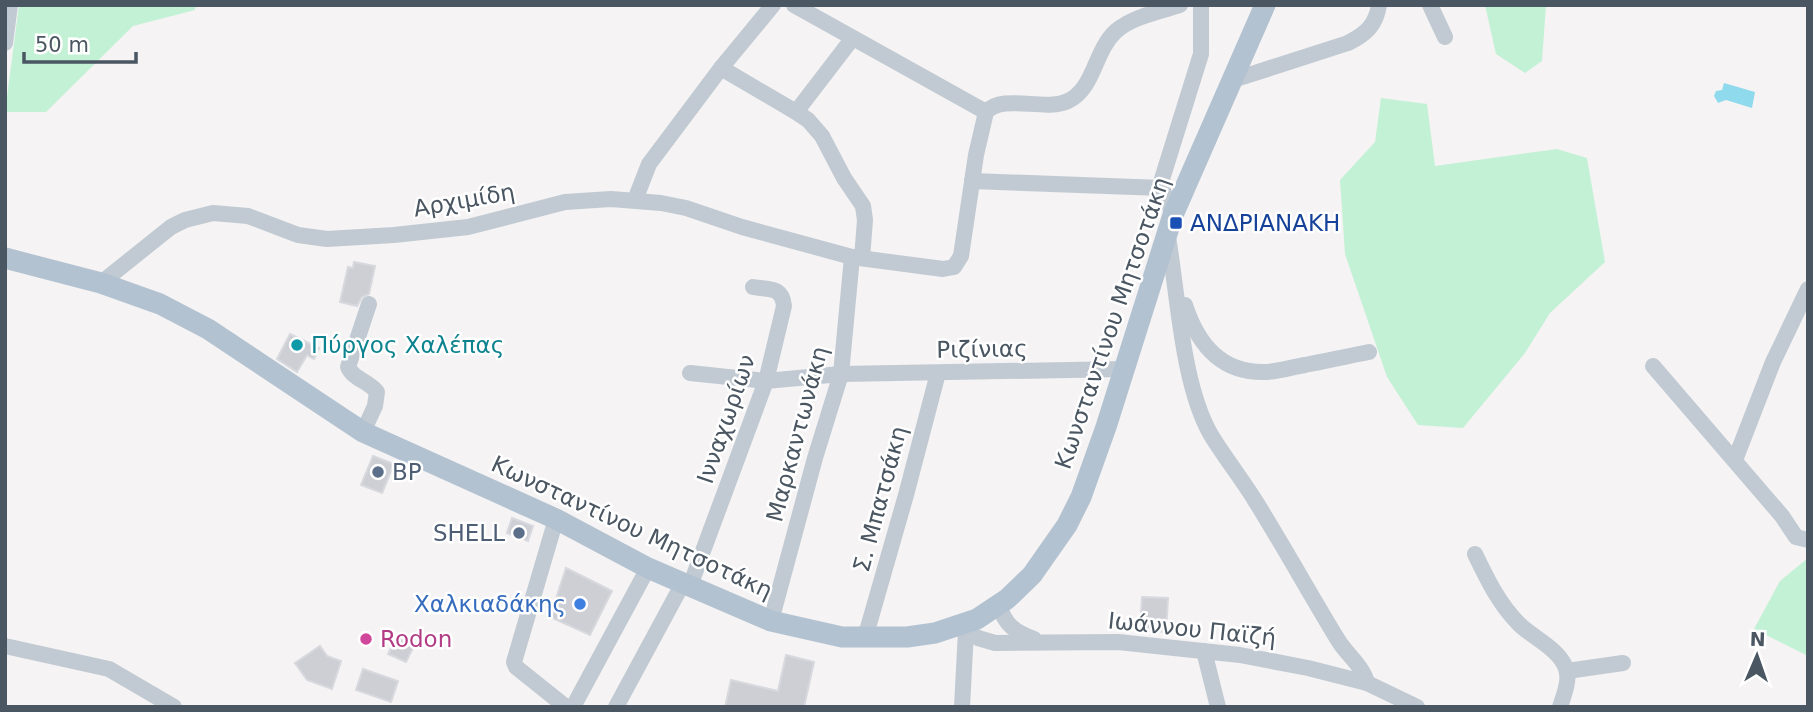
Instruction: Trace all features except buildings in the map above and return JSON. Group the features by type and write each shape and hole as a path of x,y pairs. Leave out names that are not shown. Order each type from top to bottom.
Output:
{"main road":[{"name":"Κωνσταντίνου Μητσοτάκη","path":"5,258 101,283 160,304 208,329 363,432 556,519 648,568 771,621 825,634 865,638 906,637 963,629 999,605 1032,575 1067,526 1089,474 1170,223 1265,5"}],"street":[{"path":"635,200 649,164 721,68 773,5"},
{"path":"794,5 986,112"},
{"path":"1162,188 972,181 986,112 995,105 1053,104 1073,99 1085,87 1100,52 1115,32 1137,18 1180,5"},
{"path":"1201,5 1201,54 1165,165 1162,188 1170,223 1182,332 1202,417 1293,562 1339,643 1365,674 1367,683"},
{"path":"1230,81 1364,35 1373,25 1379,5"},
{"path":"1430,5 1445,37"},
{"path":"5,43 8,15"},
{"path":"796,112 852,38"},
{"name":"Μαρκαντωνάκη","path":"721,68 808,120 822,136 844,178 863,205 865,220 857,257 841,374 815,457 771,621"},
{"name":"Αρχιμίδη","path":"101,283 171,227 213,212 248,216 298,235 327,239 468,227 544,206 583,199 635,200 686,208 742,227 857,257 943,269 954,267 961,256 972,181"},
{"path":"1176,280 1189,319 1208,349 1221,361 1239,369 1267,372 1369,352"},
{"name":"Ινναχωρίων","path":"616,707 687,585 766,381 785,306 780,292 753,287"},
{"path":"1735,460 1773,362 1808,289"},
{"path":"363,432 375,406 377,392 371,384 350,372 348,367 369,304"},
{"path":"1653,366 1782,516 1796,537 1808,540"},
{"name":"Ριζίνιας","path":"690,373 766,381 841,374 1123,369"},
{"name":"Σ. Μπατσάκη","path":"865,638 938,373"},
{"path":"556,519 514,662 516,667 566,707"},
{"path":"1475,554 1506,609 1520,625 1560,658 1568,677 1560,707"},
{"path":"573,707 648,568"},
{"path":"999,605 1009,627 1018,634 1040,641"},
{"path":"1002,644 1009,627"},
{"path":"962,707 963,629"},
{"name":"Ιωάννου Παϊζή","path":"963,629 987,642 1002,644 1040,641 1118,642 1279,661 1367,683 1417,707"},
{"path":"5,646 109,669 174,707"},
{"path":"1204,651 1218,707"},
{"path":"1567,671 1623,663"}],"green space":[{"path":"19,5 196,5 195,10 133,26 46,112 5,112"},
{"path":"1485,5 1546,5 1542,61 1525,73 1496,54"},
{"path":"1381,98 1427,104 1435,166 1557,149 1587,158 1605,262 1550,313 1525,353 1463,428 1418,425 1387,377 1345,254 1340,180 1375,142"},
{"path":"1808,558 1808,656 1754,629 1780,581"}],"water":[{"path":"1724,83 1755,92 1752,108 1726,100 1718,103 1714,96 1716,91 1722,90"}],"place":[{"name":"ΑΝΔΡΙΑΝΑΚΗ","path":"1176,223"},
{"name":"Πύργος Χαλέπας","path":"297,345"},
{"name":"BP","path":"378,472"},
{"name":"SHELL","path":"519,533"},
{"name":"Χαλκιαδάκης","path":"580,604"},
{"name":"Rodon","path":"366,639"}]}
